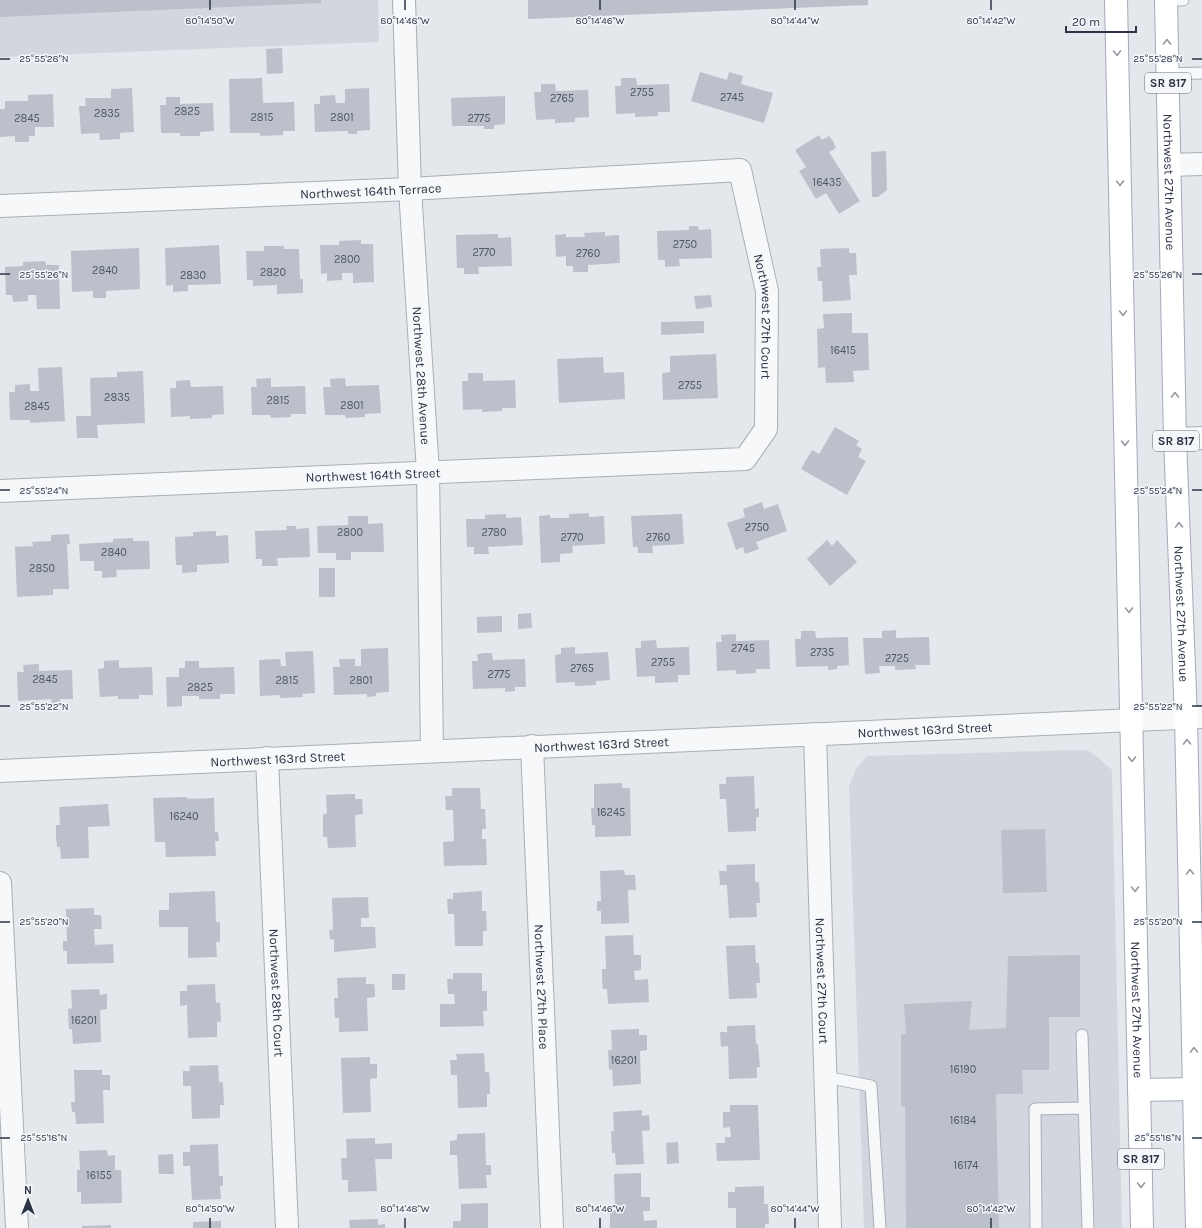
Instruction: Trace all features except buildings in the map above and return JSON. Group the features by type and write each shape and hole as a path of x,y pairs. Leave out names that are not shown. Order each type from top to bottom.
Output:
{"main road":[{"name":"Northwest 27th Avenue","path":"1116,0 1142,1228"},
{"name":"Northwest 27th Avenue","path":"1166,0 1176,439 1194,717 1194,1089 1197,1228"},
{"path":"1139,1090 1194,1089"}],"street":[{"name":"Northwest 28th Avenue","path":"404,0 410,189 428,472 432,751"},
{"path":"1170,165 1202,164"},
{"name":"Northwest 164th Terrace","path":"0,206 410,189 740,170"},
{"name":"Northwest 27th Court","path":"740,170 766,291 766,429 745,459"},
{"path":"1176,439 1202,438"},
{"name":"Northwest 164th Street","path":"0,491 745,459"},
{"name":"Northwest 163rd Street","path":"0,771 1194,717"},
{"name":"Northwest 27th Court","path":"815,734 830,1228"},
{"name":"Northwest 27th Place","path":"532,746 552,1228"},
{"name":"Northwest 28th Court","path":"267,758 286,1228"},
{"path":"0,883 17,1228"}],"lane":[{"path":"1166,0 1183,0"},
{"path":"1167,74 1202,73"},
{"path":"1082,1035 1088,1228"},
{"path":"826,1077 871,1086 880,1228"},
{"path":"1036,1228 1035,1109 1084,1108"}],"shaded area":[{"path":"0,0 378,0 379,42 0,57"},
{"path":"1089,751 1112,770 1122,1228 864,1228 849,786 856,769 867,756"}]}
